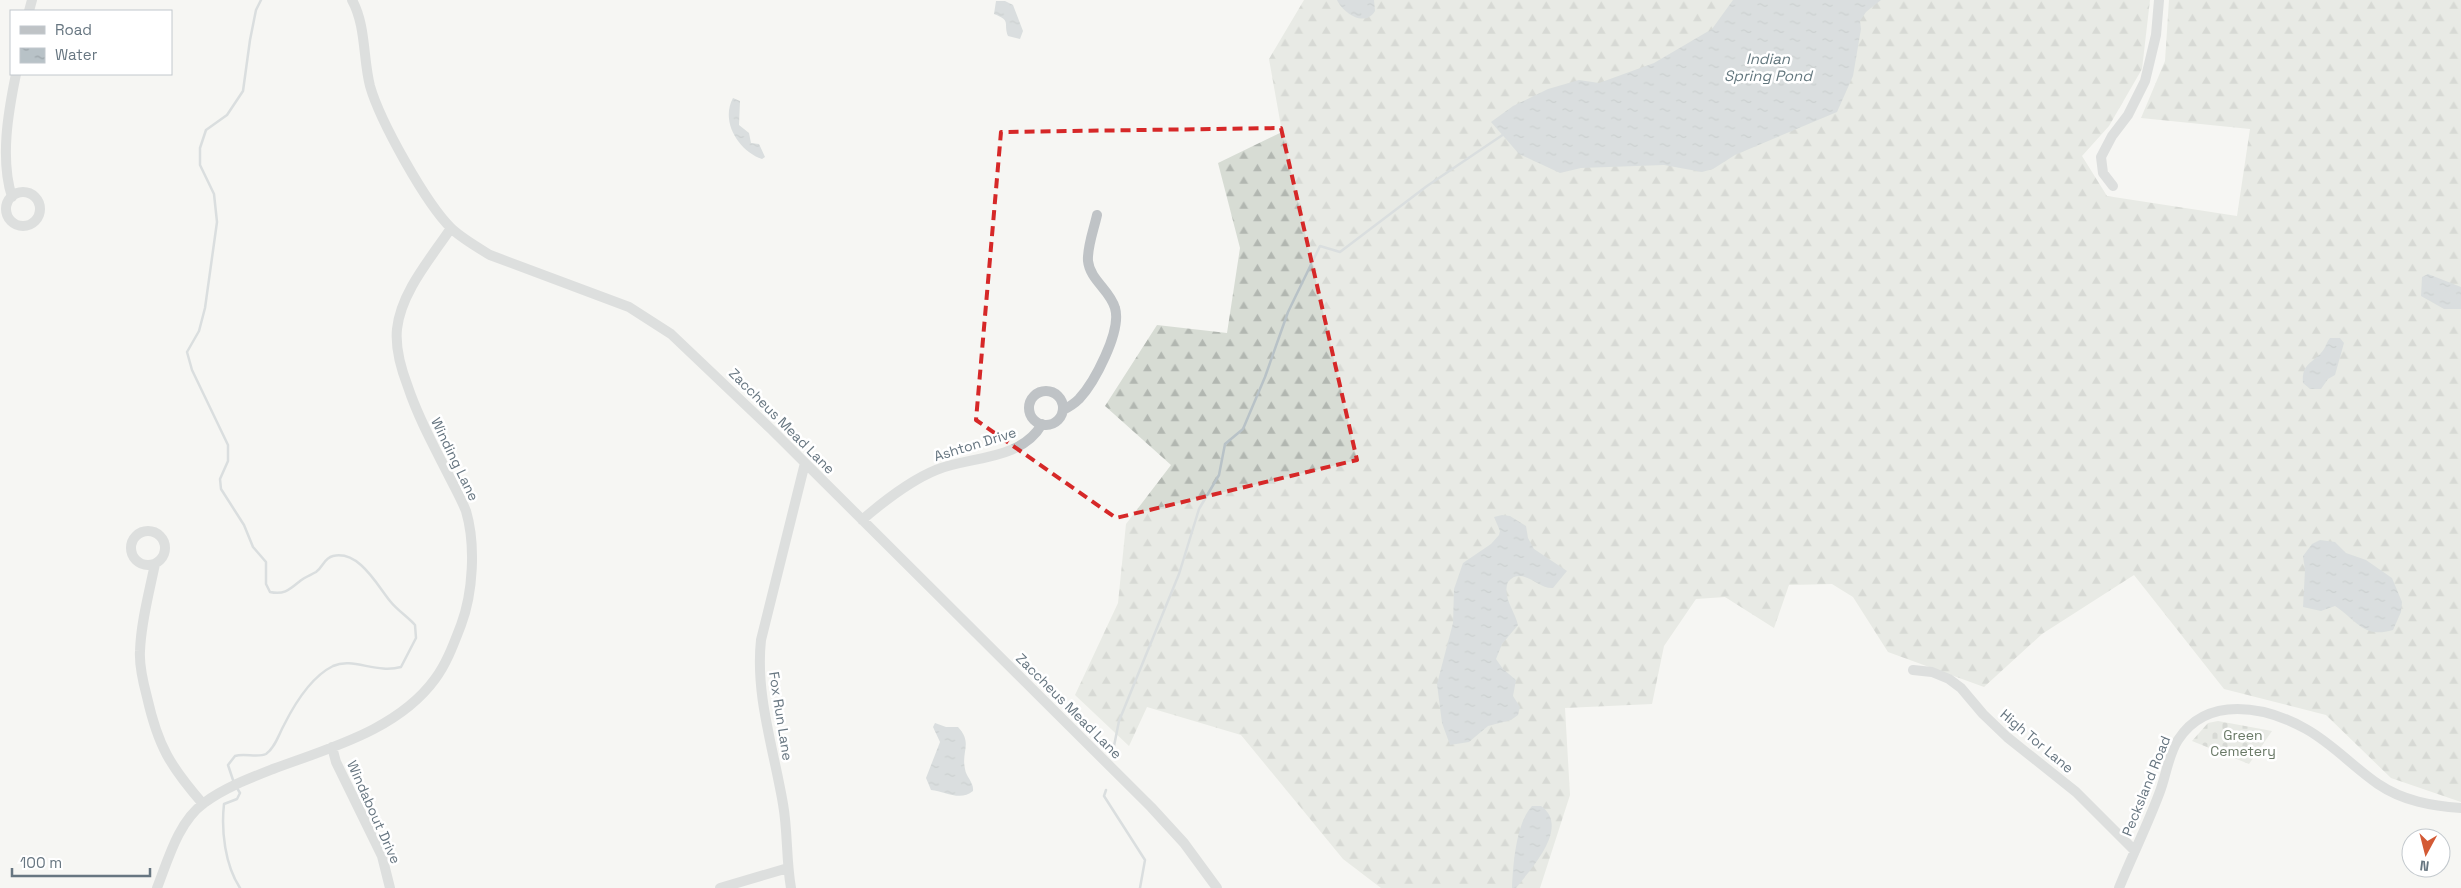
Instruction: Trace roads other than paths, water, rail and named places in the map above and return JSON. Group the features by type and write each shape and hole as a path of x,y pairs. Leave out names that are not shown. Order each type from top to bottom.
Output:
{"street":[{"name":"Zaccheus Mead Lane","path":"352,0 359,17 371,87 380,111 421,187 451,228 490,255 596,293 652,320 698,358 1151,807 1184,843 1217,888"},
{"path":"2113,186 2104,173 2101,157 2112,136 2128,114 2145,81 2156,35 2160,0"},
{"path":"12,197 6,187 1,155 16,75"},
{"name":"Ashton Drive","path":"1063,410 1062,401 1054,393 1041,392 1034,396 1029,408 1033,419 1042,424 1053,424 1058,420 1063,410 1080,398 1095,376 1108,350 1116,320 1115,308 1091,273 1088,261 1097,215"},
{"name":"Winding Lane","path":"157,888 175,843 190,818 203,804 246,781 332,747 386,722 423,694 436,678 448,657 468,605 472,566 466,512 414,404 400,365 397,329 409,294 419,274 451,228"},
{"name":"Ashton Drive","path":"862,520 885,500 935,470 1013,449 1033,438 1042,424"},
{"name":"Fox Run Lane","path":"792,888 788,868 784,811 761,685 759,660 761,640 805,463"},
{"path":"155,564 141,630 140,653 143,680 155,733 161,747 203,804"},
{"name":"High Tor Lane","path":"1913,670 1932,672 1949,679 1961,688 1983,714 2007,737 2076,792 2135,851"},
{"name":"Pecksland Road","path":"2119,888 2157,801 2176,743 2190,725 2199,718 2223,709 2251,710 2284,720 2317,736 2379,785 2397,794 2420,803 2461,808"},
{"name":"Windabout Drive","path":"332,747 336,762 382,856 390,888"},
{"path":"720,888 788,868"}],"water":[{"path":"1337,0 1374,0 1375,11 1366,18 1355,17 1344,10"},
{"name":"Indian Spring Pond","path":"1733,0 1881,0 1866,12 1860,21 1861,29 1853,76 1837,112 1735,155 1713,169 1702,172 1664,165 1581,168 1560,173 1519,154 1491,122 1513,106 1548,89 1579,80 1599,83 1654,63 1712,29"},
{"path":"996,1 1005,1 1013,5 1023,31 1020,39 1008,36 1005,21 1000,16 994,14"},
{"path":"733,98 740,101 739,125 749,133 751,143 759,144 765,157 762,159 739,143 730,126 730,107"},
{"path":"2428,274 2461,287 2461,309 2444,309 2421,296 2422,277"},
{"path":"2330,338 2340,338 2344,343 2335,375 2328,379 2321,389 2310,389 2303,383 2304,371 2309,363 2324,349"},
{"path":"1510,516 1526,526 1528,538 1534,549 1567,571 1553,588 1542,586 1530,579 1519,576 1513,577 1508,582 1508,599 1518,625 1502,644 1496,659 1503,669 1516,680 1513,696 1520,707 1518,715 1511,720 1488,726 1469,742 1450,745 1442,723 1437,684 1453,623 1454,589 1463,563 1491,544 1499,535 1500,531 1494,517"},
{"path":"2320,540 2335,542 2346,553 2366,560 2392,578 2402,602 2401,612 2393,630 2374,632 2367,630 2335,606 2321,611 2303,607 2305,570 2303,556 2312,544"},
{"path":"935,723 946,727 958,727 965,738 964,763 973,788 973,791 968,794 958,796 931,790 926,778 940,742 933,727"},
{"path":"1532,806 1541,806 1549,815 1552,825 1550,836 1545,848 1530,871 1516,888 1512,888 1519,833 1522,823"}],"waterway":[{"path":"234,783 228,765 235,756 266,754 274,745 299,700 311,684 325,671 333,666 349,663 383,669 401,667 416,638 415,625 393,604 366,570 351,558 342,556 330,557 316,572 289,589 279,593 270,592 266,584 266,562 253,547 244,525 221,489 220,479 228,461 228,445 192,370 187,352 199,331 205,308 217,222 214,194 200,165 200,148 206,130 227,115 243,91 250,40 256,10 261,0"},
{"path":"1113,751 1119,721 1179,574 1199,509 1219,475 1225,444 1243,429 1265,377 1288,312 1320,246 1340,252 1427,186 1504,134"},
{"path":"237,788 240,793 237,799 224,804 223,825 225,848 231,869 240,888"},
{"path":"1106,790 1104,796 1145,860 1140,888"}],"park label":[{"name":"Green Cemetery","path":"2243,744"}]}
